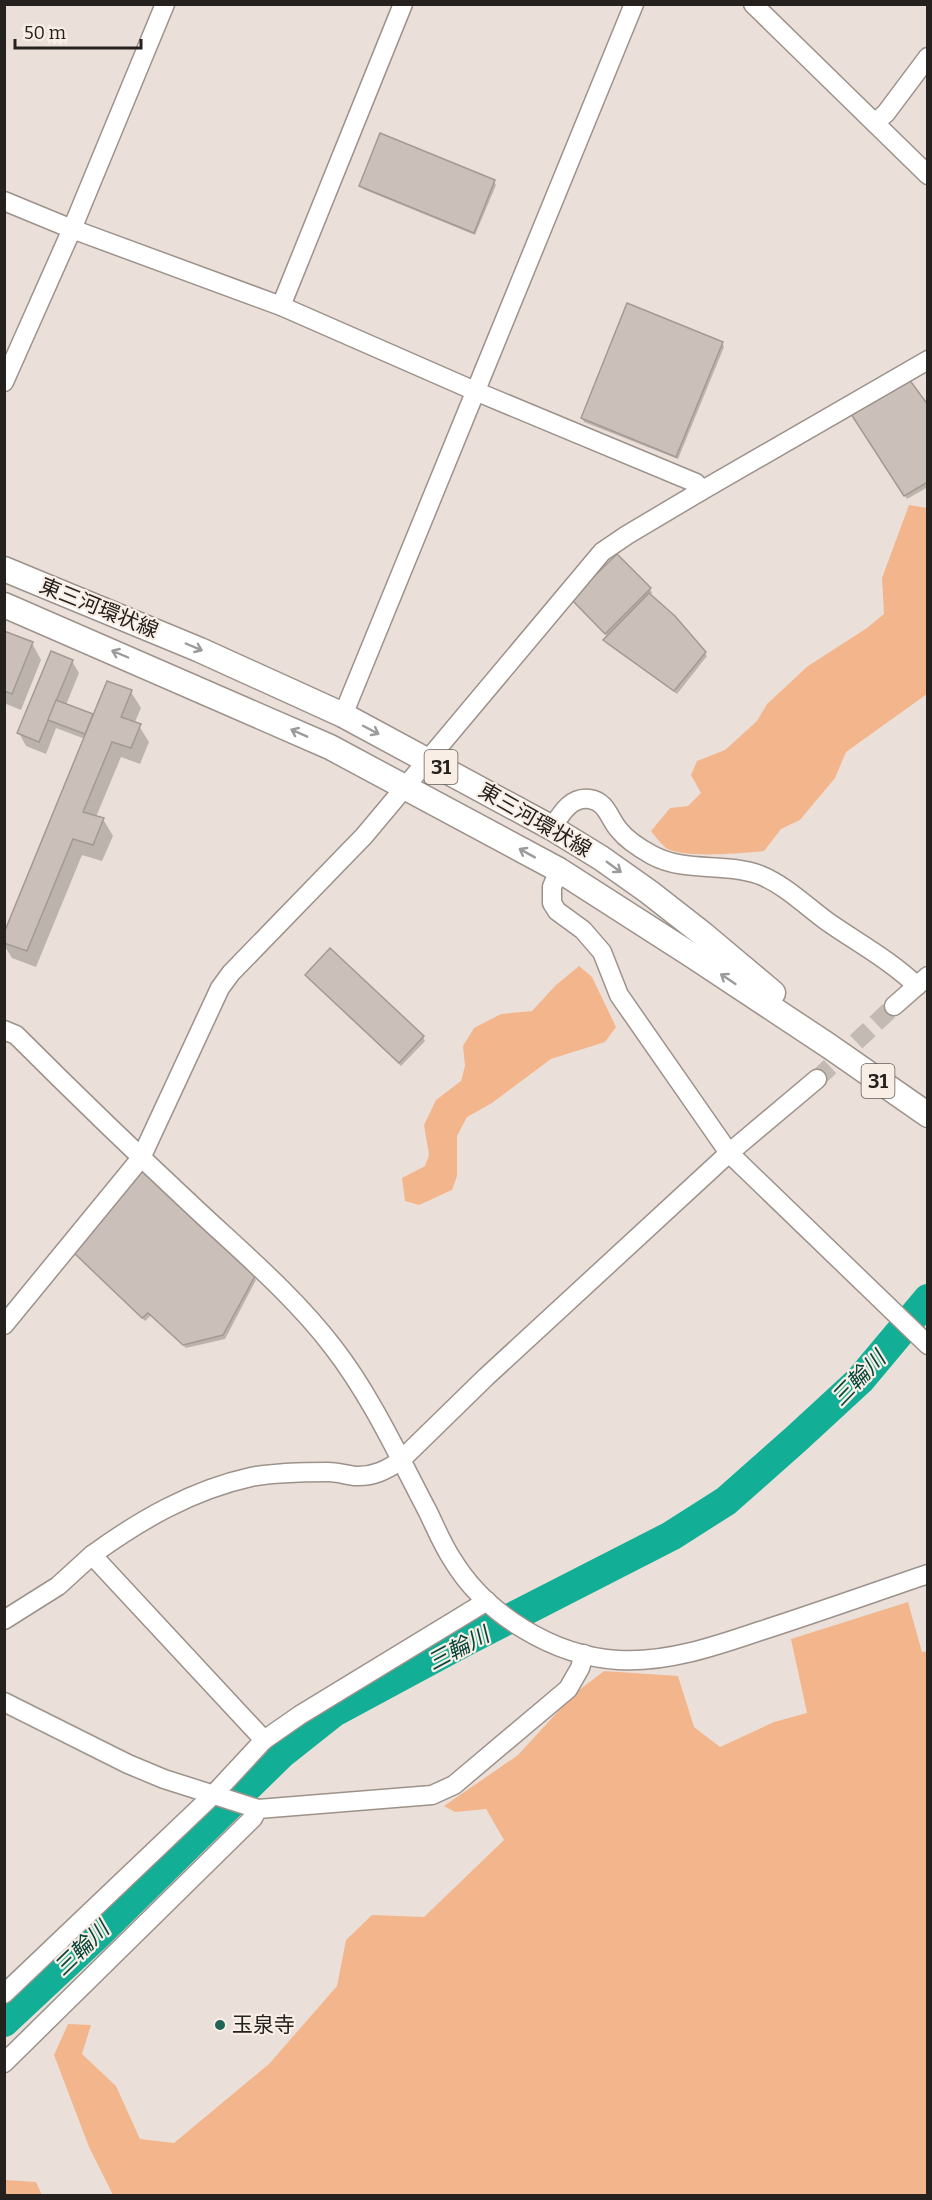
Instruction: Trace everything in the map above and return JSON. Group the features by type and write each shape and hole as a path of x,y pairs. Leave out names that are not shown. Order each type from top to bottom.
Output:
{"main road":[{"name":"東三河環状線","path":"4,569 200,650 343,715 552,828 601,858 704,935 774,994 829,1046"},
{"name":"東三河環状線","path":"4,605 330,747 559,870 829,1046 927,1115"}],"street":[{"path":"4,381 72,229 165,4"},
{"path":"281,306 403,4"},
{"path":"343,715 634,4"},
{"path":"753,4 927,175"},
{"path":"875,123 886,113 927,57"},
{"path":"4,201 72,229 281,306 475,391 696,483 701,491"},
{"path":"4,1325 141,1158 220,988 231,973 364,836 602,552 701,491 927,360"},
{"path":"552,828 564,809 580,798 592,799 603,804 619,830 653,856 684,865 734,868 760,875 898,968 922,981 894,1006"},
{"path":"559,870 552,887 552,903 557,911 583,930 602,952 619,995 729,1153 925,1342"},
{"path":"4,1030 16,1035 141,1158 266,1275 331,1344 351,1371 452,1560 475,1590 490,1604 531,1632 584,1654 618,1660 658,1658 714,1646 927,1574"},
{"path":"4,1620 58,1586 92,1555 128,1528 194,1494 252,1477 330,1472 357,1476 378,1474 401,1461 486,1377 729,1153 817,1079"},
{"path":"92,1555 264,1740"},
{"path":"4,1994 216,1795 264,1740 300,1715 490,1604"},
{"path":"4,1701 128,1764 164,1779 254,1808 432,1795 454,1785 568,1689 580,1668 584,1654"},
{"path":"4,2062 253,1818 254,1808"}],"shaded area":[{"path":"909,505 927,508 927,694 846,752 835,778 800,820 781,829 764,851 699,854 666,848 651,831 670,808 688,806 701,793 691,775 697,761 725,750 757,721 767,704 808,666 867,628 884,614 882,578"},
{"path":"579,966 592,977 616,1027 605,1042 551,1059 492,1103 467,1117 457,1136 457,1176 452,1190 419,1205 405,1201 402,1178 425,1166 429,1155 424,1125 436,1100 461,1081 465,1066 463,1046 474,1028 501,1014 532,1011 556,985"},
{"path":"908,1602 922,1652 928,1651 927,2195 113,2195 89,2147 54,2055 68,2024 91,2025 82,2054 116,2086 140,2139 174,2143 269,2064 337,1986 346,1940 372,1915 424,1917 504,1840 486,1809 455,1812 444,1806 518,1755 574,1694 604,1671 678,1676 694,1727 720,1747 774,1722 807,1713 791,1639"},
{"path":"6,2180 36,2182 42,2195 5,2195"}],"building":[{"path":"380,133 495,180 474,233 359,186"},
{"path":"627,303 723,342 676,457 581,418"},
{"path":"906,375 928,405 928,482 904,496 849,411"},
{"path":"617,554 651,588 605,634 571,599"},
{"path":"649,593 675,616 706,652 674,691 603,640"},
{"path":"4,631 33,642 12,694 4,691"},
{"path":"51,651 73,660 39,742 17,733"},
{"path":"107,681 132,690 121,717 141,724 131,748 112,742 83,812 104,818 93,845 73,839 27,951 4,943 4,933"},
{"path":"56,700 93,714 85,734 48,720"},
{"path":"330,948 424,1036 399,1063 305,975"},
{"path":"141,1169 255,1276 223,1335 183,1345 148,1313 142,1318 73,1252"}],"waterway":[{"name":"三輪川","path":"4,2022 96,1936 281,1754 334,1712 462,1643 671,1536 726,1501 860,1380 928,1299"}],"tunnel":[{"path":"817,1079 894,1006"}],"place":[{"name":"玉泉寺","path":"220,2025"}]}
